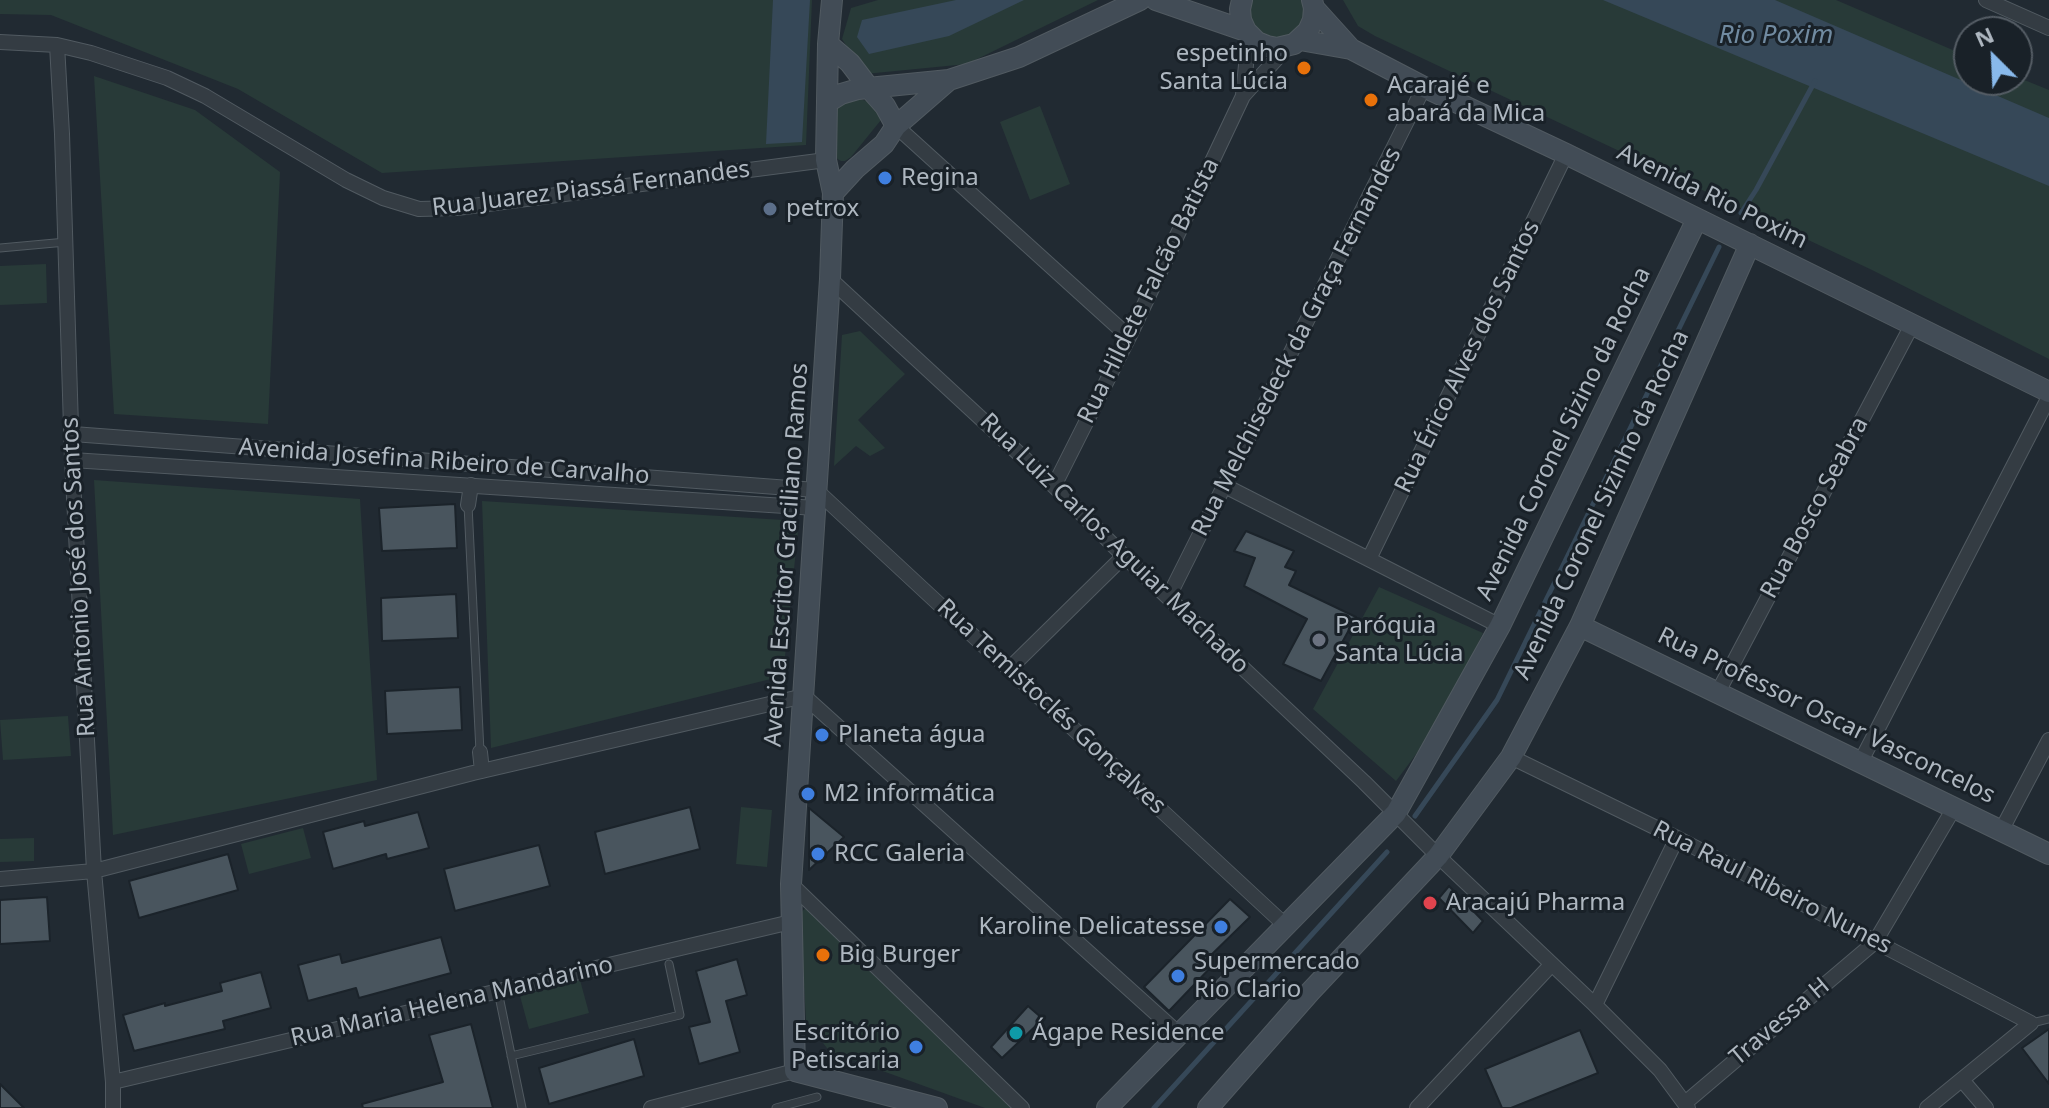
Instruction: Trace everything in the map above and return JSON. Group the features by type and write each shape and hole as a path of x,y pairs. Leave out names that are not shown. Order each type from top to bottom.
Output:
{"street":[{"name":"Avenida Escritor Graciliano Ramos","path":"795,1071 791,884 830,279 833,193 826,160 832,0"},
{"path":"828,102 841,94 869,88 949,80 1019,57 1140,0"},
{"path":"1156,0 1247,33"},
{"path":"1242,0 1241,20 1247,33"},
{"path":"1995,2 2049,28"},
{"path":"1294,43 1308,31 1313,20 1313,3"},
{"name":"Avenida Rio Poxim","path":"1313,3 1351,49"},
{"name":"Avenida Rio Poxim","path":"1247,33 1267,46 1277,48 1294,43 1351,49 1750,244 2049,395"},
{"name":"Rua Hildete Falcão Batista","path":"1243,96 1247,33"},
{"name":"Rua Juarez Piassá Fernandes","path":"0,42 57,45 180,84 346,180 383,198 419,209 457,208 826,160"},
{"name":"Rua Hildete Falcão Batista","path":"1054,486 1129,337 1243,96 1294,43"},
{"path":"828,44 850,63 885,106 896,126 1129,337"},
{"name":"Rua Antonio José dos Santos","path":"57,45 72,460 94,871 113,1108"},
{"path":"833,193 884,144 896,126 949,80"},
{"name":"Rua Melchisedeck da Graça Fernandes","path":"1169,596 1424,87"},
{"name":"Rua Érico Alves dos Santos","path":"1369,559 1566,154"},
{"path":"826,160 839,171 855,169"},
{"name":"Avenida Coronel Sizino da Rocha","path":"1107,1108 1396,813 1500,626 1697,219"},
{"name":"Avenida Coronel Sizinho da Rocha","path":"1208,1108 1310,992 1438,856 1511,757 1580,626 1750,244"},
{"name":"Rua Luiz Carlos Aguiar Machado","path":"830,279 1054,486 1396,813 1660,1070 1687,1105"},
{"name":"Rua Bosco Seabra","path":"1718,692 1912,325"},
{"path":"1860,763 2049,395"},
{"name":"Avenida Josefina Ribeiro de Carvalho","path":"73,434 816,499"},
{"name":"Avenida Josefina Ribeiro de Carvalho","path":"72,460 471,485 816,499"},
{"path":"468,505 471,485"},
{"path":"1225,486 1500,626"},
{"name":"Rua Temistoclés Gonçalves","path":"816,499 1010,668 1286,926"},
{"path":"1010,668 1124,556"},
{"name":"Rua Professor Oscar Vasconcelos","path":"1580,626 2049,854"},
{"path":"0,879 94,871 482,771 804,696 1179,1034"},
{"path":"2001,831 2049,740"},
{"path":"480,752 482,771"},
{"name":"Rua Raul Ribeiro Nunes","path":"1511,757 1677,838 2031,1023"},
{"name":"Travessa H","path":"1687,1105 1875,942 1954,808"},
{"path":"1595,1005 1677,838"},
{"path":"791,884 1022,1108"},
{"name":"Rua Maria Helena Mandarino","path":"113,1082 667,958 791,922"},
{"path":"1417,1108 1551,965"},
{"path":"1927,1108 2031,1023"},
{"path":"651,1108 795,1071 937,1108"},
{"path":"1962,1080 1986,1108"}],"lane":[{"path":"0,248 66,242"},
{"path":"468,505 480,752"},
{"path":"511,1056 680,1015 667,958"},
{"path":"499,996 522,1108"},
{"path":"2031,1023 2049,1019"},
{"path":"776,1108 817,1097"}],"shaded area":[{"path":"0,0 812,0 806,145 382,173 238,89 51,15 0,14"},
{"path":"878,0 1098,0 967,64 865,74 842,39 851,8"},
{"path":"1248,0 1306,0 1308,17 1288,41 1257,35 1246,6"},
{"path":"1343,0 1836,0 1953,50 1953,96 2033,96 2033,84 2049,90 2049,359 1872,270 1358,26"},
{"path":"94,76 195,110 280,172 268,424 114,414"},
{"path":"859,99 871,102 882,110 881,120 851,157 841,161 836,158 833,118 836,108 843,102"},
{"path":"1040,106 1070,184 1030,200 1000,122"},
{"path":"46,264 47,303 0,305 0,266"},
{"path":"860,331 905,374 858,420 885,448 870,456 856,446 834,466 842,335"},
{"path":"94,480 360,499 377,780 113,835"},
{"path":"482,501 799,521 783,676 491,748"},
{"path":"1379,587 1483,633 1423,745 1396,781 1313,709"},
{"path":"68,716 71,756 3,760 0,720"},
{"path":"741,807 772,810 767,867 736,864"},
{"path":"303,828 311,858 249,874 241,844"},
{"path":"34,838 34,861 0,862 0,839"},
{"path":"807,907 1015,1108 985,1108 830,1052 806,1021 800,913"},
{"path":"580,980 589,1013 529,1029 520,996"}],"water":[{"path":"773,0 810,0 802,142 766,144"},
{"path":"956,0 1024,0 949,36 869,54 857,37 862,20"},
{"name":"Rio Poxim","path":"1603,0 1775,0 1953,77 1953,96 1998,96 2049,118 2049,186"}],"building":[{"path":"455,504 457,548 382,551 379,508"},
{"path":"1246,531 1294,551 1285,567 1296,571 1289,585 1356,617 1321,681 1283,664 1307,619 1244,586 1255,558 1234,551"},
{"path":"456,594 458,638 382,641 381,598"},
{"path":"460,687 462,730 387,734 385,691"},
{"path":"690,807 700,849 605,874 595,832"},
{"name":"RCC Galeria","path":"809,808 844,837 809,870"},
{"path":"418,812 429,848 387,859 386,854 333,869 323,832 364,821 365,826"},
{"path":"539,845 550,886 455,911 444,869"},
{"path":"228,854 238,890 139,918 129,881"},
{"path":"1449,886 1483,921 1473,933 1439,898"},
{"path":"47,897 50,941 0,944 0,900"},
{"path":"1230,899 1250,917 1206,960 1212,966 1169,1011 1144,987"},
{"path":"441,937 451,973 359,998 356,988 308,1001 298,965 340,954 342,963"},
{"path":"737,959 747,995 726,1001 740,1052 699,1064 689,1027 710,1022 696,971"},
{"path":"261,972 271,1008 223,1021 225,1029 134,1051 123,1015 222,991 220,983"},
{"name":"Ágape Residence","path":"1028,1006 1043,1019 1002,1058 991,1047"},
{"path":"471,1024 493,1108 363,1108 362,1104 443,1082 429,1035"},
{"path":"2049,1029 2049,1084 2022,1048"},
{"path":"1580,1030 1598,1073 1511,1108 1502,1108 1485,1069"},
{"path":"634,1039 644,1076 549,1104 539,1068"},
{"path":"0,1084 24,1108 0,1108"}],"waterway":[{"path":"1741,213 1815,81"},
{"path":"1415,816 1497,700 1719,247"},
{"path":"1154,1108 1387,852"}],"place":[{"name":"espetinho Santa Lúcia","path":"1304,68"},
{"name":"Acarajé e abará da Mica","path":"1371,100"},
{"name":"Regina","path":"885,178"},
{"name":"petrox","path":"770,209"},
{"name":"Paróquia Santa Lúcia","path":"1319,640"},
{"name":"Planeta água","path":"822,735"},
{"name":"M2 informática","path":"808,794"},
{"name":"RCC Galeria","path":"818,854"},
{"name":"Aracajú Pharma","path":"1430,903"},
{"name":"Karoline Delicatesse","path":"1221,927"},
{"name":"Big Burger","path":"823,955"},
{"name":"Supermercado Rio Clario","path":"1178,976"},
{"name":"Ágape Residence","path":"1016,1033"},
{"name":"Escritório Petiscaria","path":"916,1047"}]}
